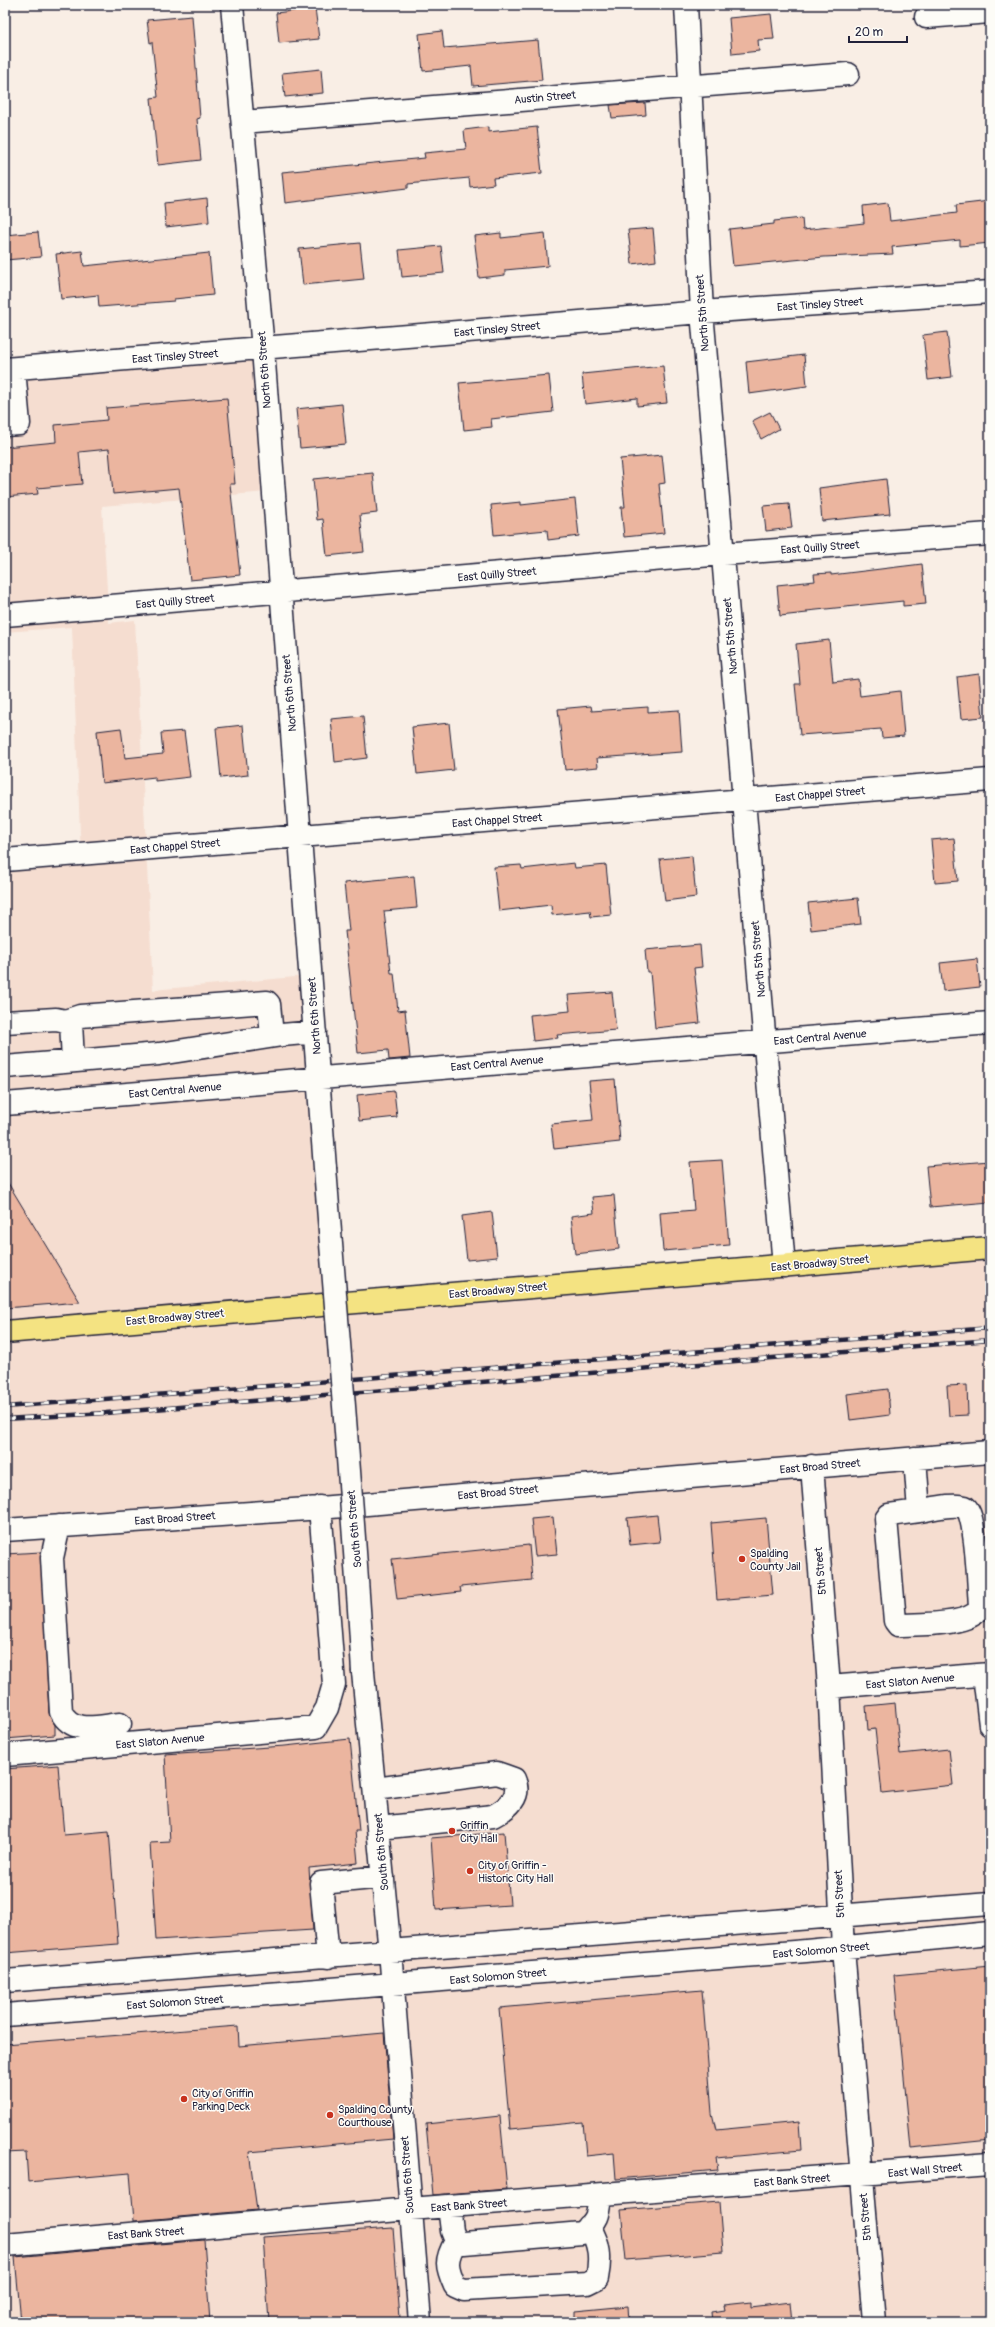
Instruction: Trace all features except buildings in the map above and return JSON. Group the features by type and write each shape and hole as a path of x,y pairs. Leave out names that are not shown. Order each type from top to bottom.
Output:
{"main road":[{"name":"East Broadway Street","path":"5,1332 990,1248"}],"street":[{"name":"North 6th Street","path":"232,5 263,349 341,1382"},
{"name":"North 5th Street","path":"686,5 702,312 746,800 784,1266"},
{"path":"926,17 990,12"},
{"name":"Austin Street","path":"243,122 690,85 848,74"},
{"name":"East Tinsley Street","path":"9,369 702,312 990,292"},
{"path":"5,426 19,424 9,369"},
{"name":"East Quilly Street","path":"5,615 281,593 723,554 990,534"},
{"name":"East Chappel Street","path":"5,860 990,780"},
{"path":"65,1021 80,1016 267,1002 270,1004 272,1036"},
{"path":"5,1022 56,1018 70,1022 73,1061"},
{"name":"East Central Avenue","path":"5,1104 990,1023"},
{"path":"5,1067 159,1054 272,1036 315,1032"},
{"name":"South 6th Street","path":"341,1382 355,1537 363,1672 393,1985 420,2322"},
{"name":"East Broad Street","path":"5,1530 320,1507 990,1452"},
{"path":"915,1458 919,1511"},
{"name":"5th Street","path":"812,1466 830,1687 840,1916 874,2322"},
{"path":"955,1506 965,1507 970,1511 974,1538 980,1608 977,1614 967,1619 898,1625 894,1620 886,1519 889,1515 919,1511 955,1506"},
{"name":"East Slaton Avenue","path":"5,1755 316,1727 327,1708 334,1684 320,1507"},
{"path":"59,1526 52,1558 61,1712 66,1722 76,1727 120,1724"},
{"path":"987,1675 990,1725"},
{"name":"East Slaton Avenue","path":"830,1687 987,1675"},
{"path":"375,1788 497,1773 514,1779 516,1784 514,1801 504,1810 493,1816 379,1828"},
{"path":"328,1956 322,1884 383,1877"},
{"path":"5,1981 990,1904"},
{"name":"East Solomon Street","path":"5,2015 843,1948 990,1933"},
{"name":"East Wall Street","path":"861,2175 990,2164"},
{"name":"East Bank Street","path":"5,2245 410,2209 861,2175"},
{"path":"449,2206 452,2231 456,2240 464,2243 582,2233 595,2221 599,2212 600,2195"},
{"path":"456,2240 447,2256 449,2271 456,2286 464,2290 588,2283 597,2278 600,2261 598,2242 590,2226"}],"shaded area":[{"path":"269,352 278,491 102,506 109,623 135,620 153,990 317,975 341,1303 990,1250 990,2322 5,2322 5,864 81,859 72,627 5,632 5,374"}],"railway":[{"path":"5,1407 990,1328"},
{"path":"5,1419 106,1413 990,1340"}],"place":[{"name":"Spalding County Jail","path":"742,1559"},
{"name":"Griffin City Hall","path":"452,1831"},
{"name":"City of Griffin - Historic City Hall","path":"470,1871"},
{"name":"City of Griffin Parking Deck","path":"184,2099"},
{"name":"Spalding County Courthouse","path":"330,2115"}]}
